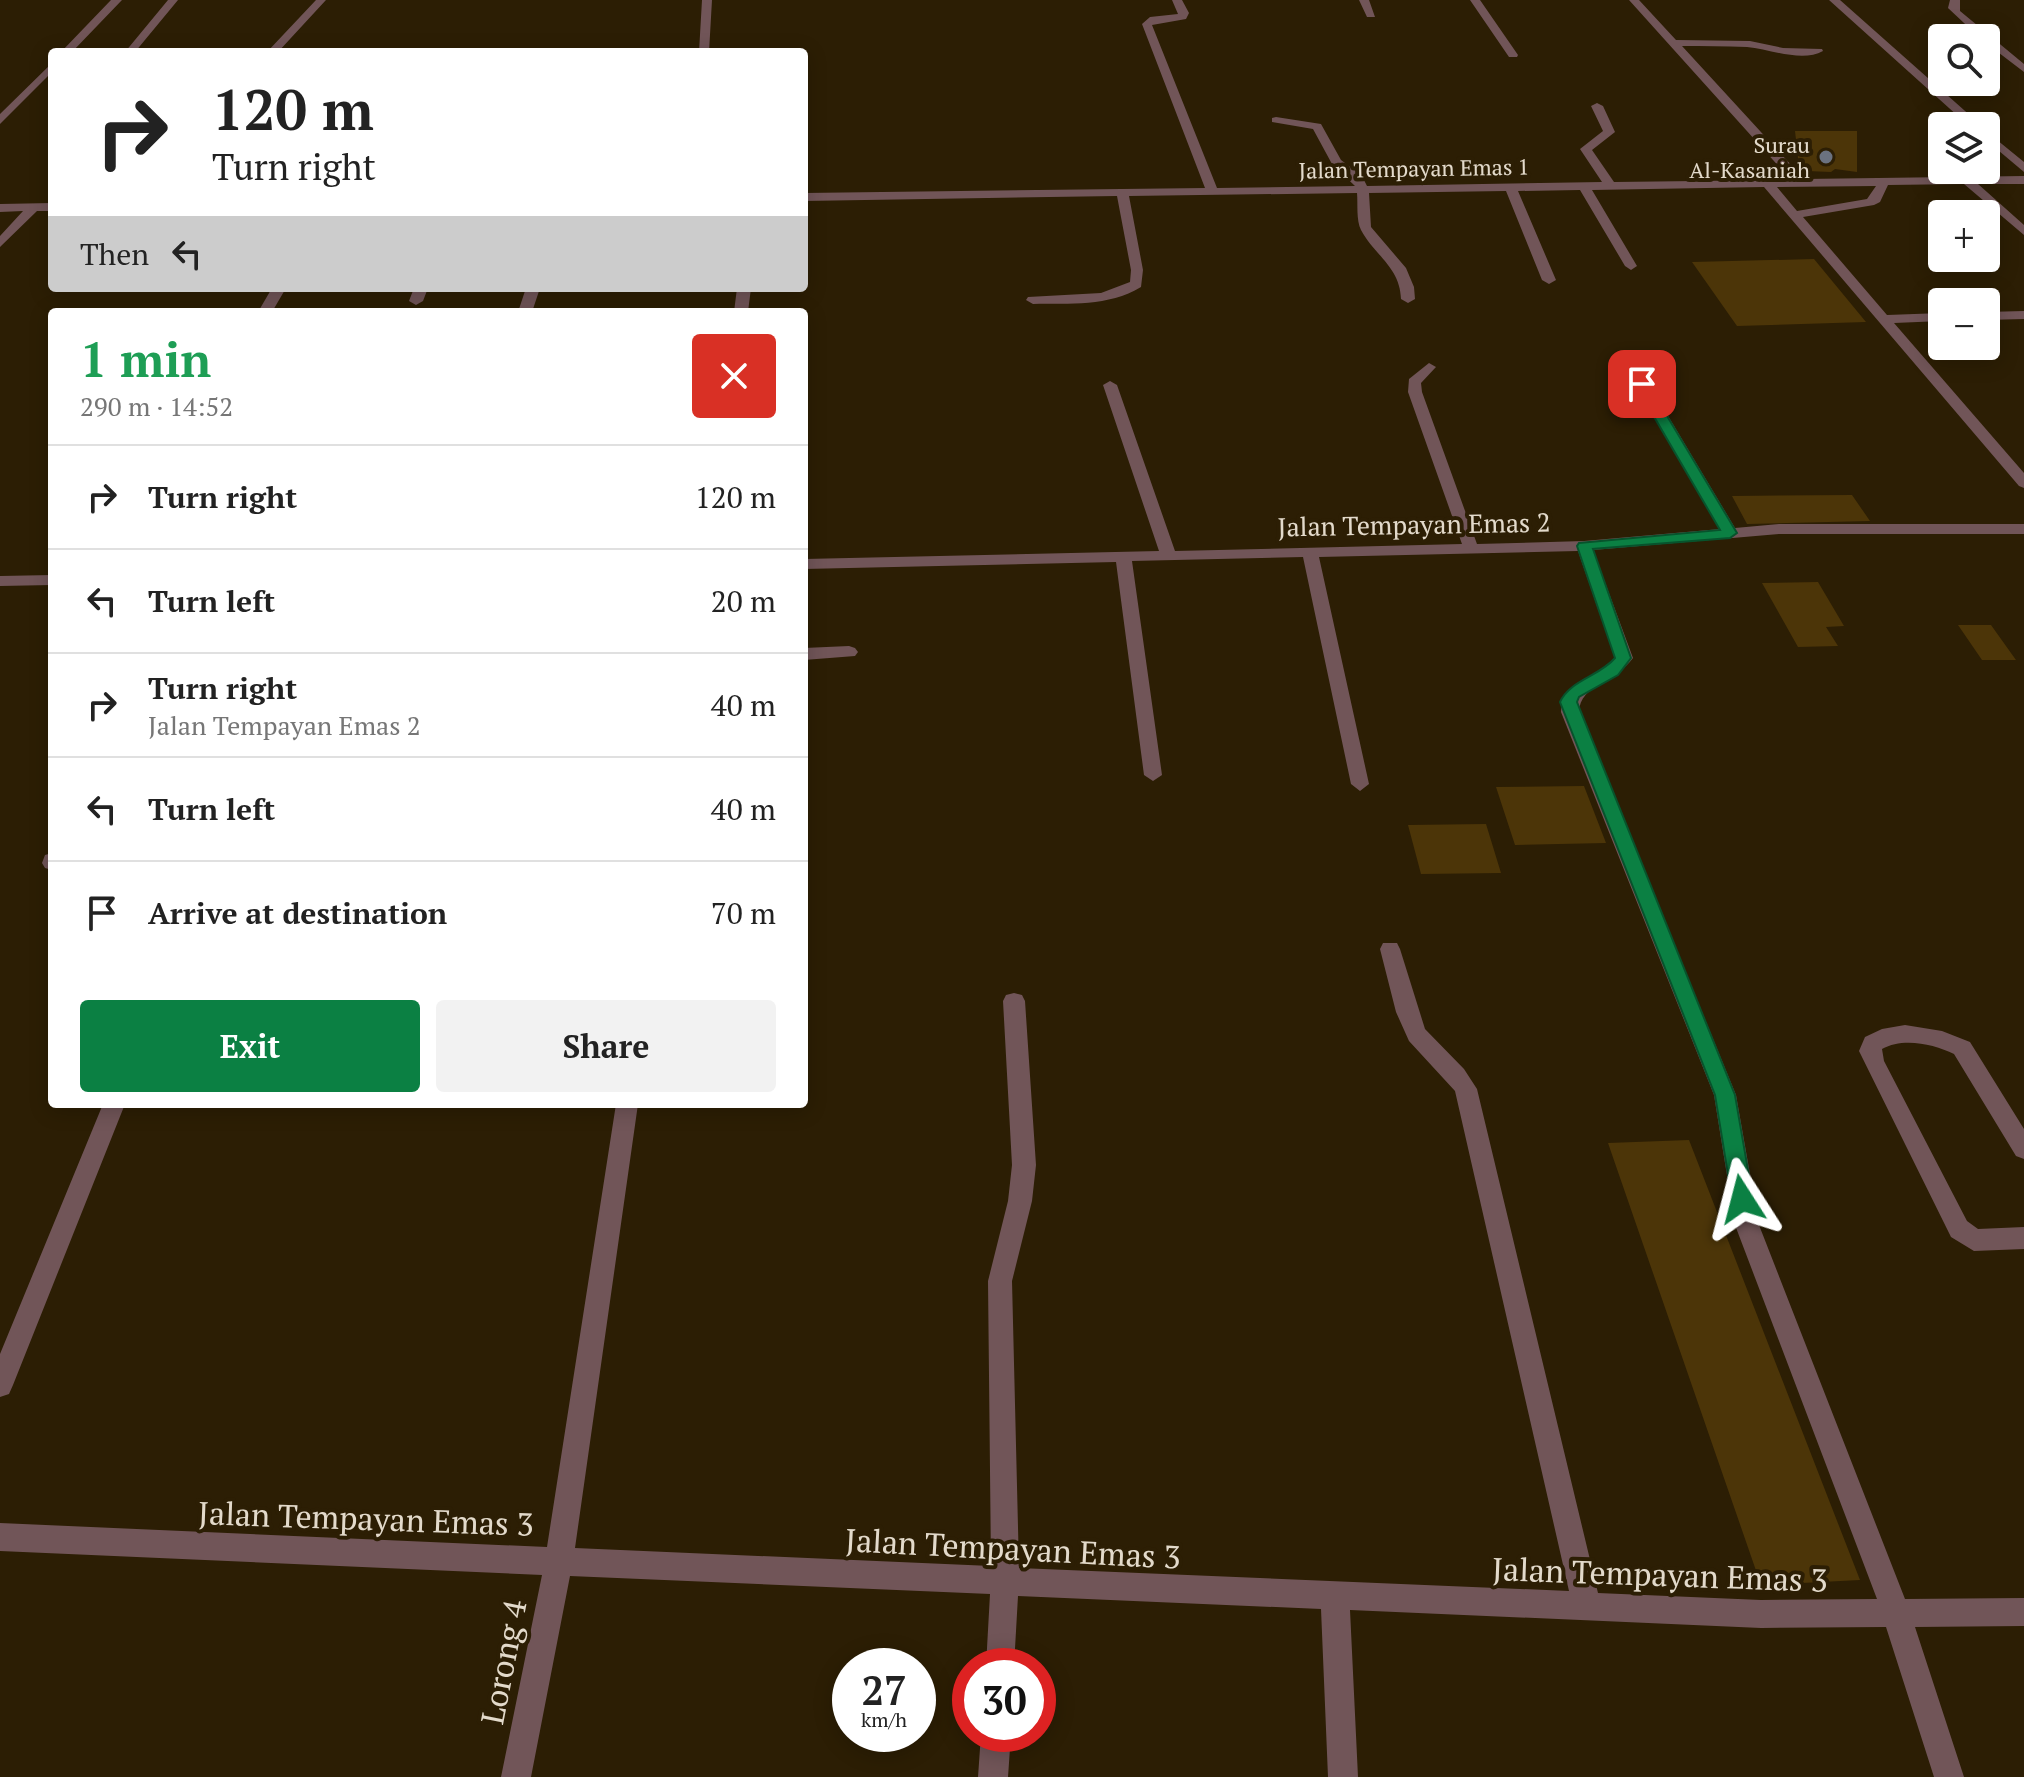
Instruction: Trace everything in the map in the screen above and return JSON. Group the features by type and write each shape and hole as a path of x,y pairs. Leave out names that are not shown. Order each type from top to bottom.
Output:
{"street":[{"path":"70,48 117,0"},
{"path":"133,48 173,0"},
{"path":"276,48 321,0"},
{"path":"704,48 707,0"},
{"path":"1177,0 1184,13 1182,17 1154,19 1147,24 1212,191"},
{"path":"1364,0 1371,15"},
{"path":"1475,0 1513,55"},
{"path":"1634,0 1801,183"},
{"path":"1834,0 1960,112"},
{"path":"1955,0 1953,8 1956,13 2024,69"},
{"path":"1674,43 1750,44 1783,51 1818,51"},
{"path":"0,121 48,70"},
{"path":"1597,106 1609,132 1586,149 1610,185"},
{"path":"1276,120 1317,126 1336,162 1358,179 1363,189 1365,227 1394,257 1409,289 1408,299"},
{"path":"2000,147 2024,168"},
{"name":"Jalan Tempayan Emas 1","path":"2000,180 2024,180"},
{"name":"Jalan Tempayan Emas 1","path":"808,197 1928,181"},
{"path":"1794,215 1870,202 1876,199 1884,182"},
{"path":"1767,183 2024,483"},
{"path":"1970,184 2024,231"},
{"path":"1584,186 1631,266"},
{"path":"1510,187 1549,280"},
{"path":"1033,300 1112,295 1128,291 1136,284 1137,270 1122,192"},
{"path":"0,208 48,207"},
{"path":"0,243 33,208"},
{"path":"2000,316 2024,315"},
{"path":"1884,319 1928,317"},
{"path":"1627,359 1730,533"},
{"path":"1429,367 1414,382 1415,392 1471,548"},
{"path":"1110,385 1168,555"},
{"name":"Jalan Tempayan Emas 2","path":"808,564 1584,546 1779,529 2024,529"},
{"path":"1584,546 1624,658 1612,671 1572,694 1570,712 1725,1095 1747,1225 1896,1613 1949,1777"},
{"path":"1310,552 1360,784"},
{"path":"1123,557 1153,775"},
{"path":"0,581 48,580"},
{"path":"808,654 849,652"},
{"path":"1390,949 1413,1030 1423,1044 1456,1071 1466,1089 1587,1607"},
{"path":"1001,1648 1005,1583 1000,1281 1020,1201 1024,1165 1014,1001"},
{"path":"2024,1149 1962,1048 1952,1041 1929,1035 1890,1036 1873,1043 1870,1051 1873,1061 1959,1229 1974,1240 2024,1238"},
{"path":"0,1385 112,1108"},
{"name":"Lorong 4","path":"516,1777 559,1561 626,1108"},
{"name":"Jalan Tempayan Emas 3","path":"0,1537 1761,1614 2024,1612"},
{"path":"1335,1596 1343,1777"},
{"path":"993,1777 995,1752"}],"building":[{"name":"Surau Al-Kasaniah","path":"1795,131 1857,131 1857,172 1835,169 1831,172 1807,171 1798,158"},
{"path":"1814,259 1866,322 1737,326 1692,262"},
{"path":"1852,495 1870,521 1747,524 1732,496"},
{"path":"1818,582 1844,626 1826,627 1838,646 1798,647 1762,583"},
{"path":"1958,625 1991,625 2016,660 1982,660"},
{"path":"1584,786 1606,843 1515,845 1496,787"},
{"path":"1486,824 1501,873 1421,874 1408,825"},
{"path":"1689,1140 1860,1580 1761,1585 1608,1143"}],"place":[{"name":"Surau Al-Kasaniah","path":"1826,157"}],"route":[{"path":"1642,384 1730,533 1584,546 1624,658 1620,666 1572,694 1570,712 1725,1095 1742,1199"}]}
